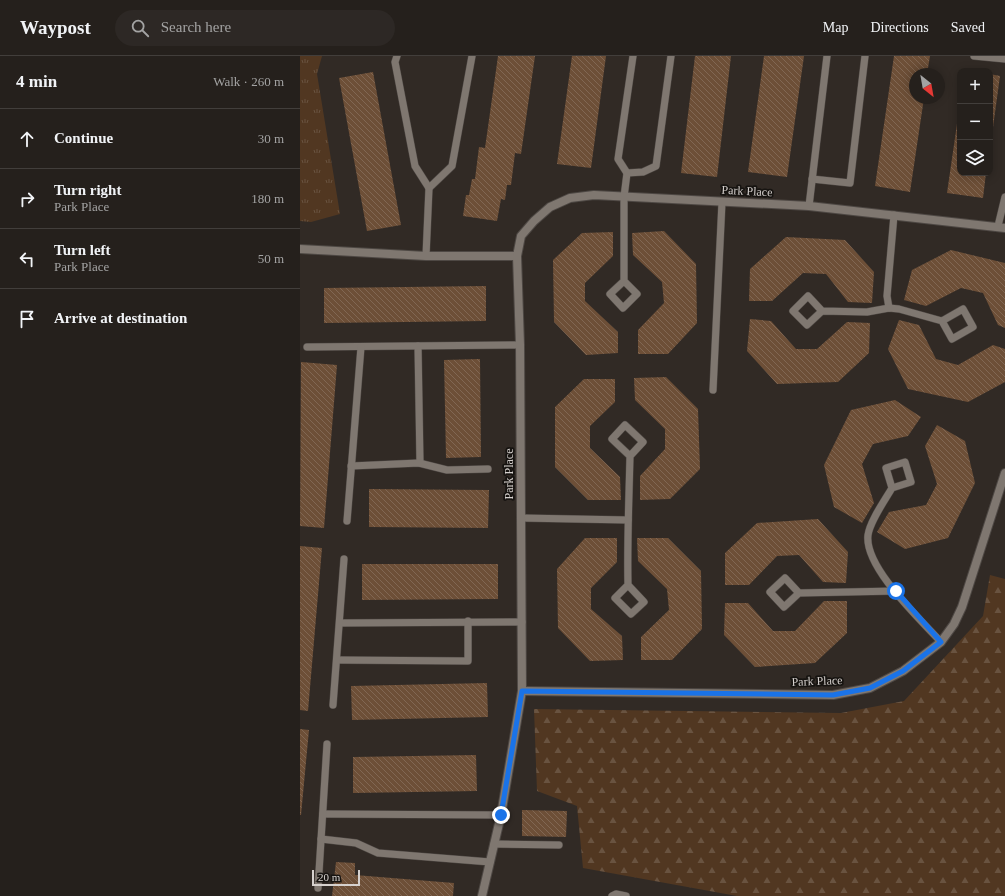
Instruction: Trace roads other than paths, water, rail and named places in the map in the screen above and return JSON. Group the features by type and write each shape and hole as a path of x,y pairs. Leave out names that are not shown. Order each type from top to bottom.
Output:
{"street":[{"name":"Park Place","path":"482,896 501,815 522,691 520,345 517,256 521,236 534,221 550,207 570,198 594,195 809,206 1002,227"},
{"path":"300,249 426,256 517,256"},
{"name":"Park Place","path":"522,691 833,695 870,688 903,671 941,642 954,624 962,608 1005,473"}],"lane":[{"path":"397,56 395,62 415,166 429,188 426,256"},
{"path":"429,188 452,166 472,56"},
{"path":"624,281 624,196 627,173 618,159 633,56"},
{"path":"627,173 643,172 656,166 671,56"},
{"path":"809,206 827,56"},
{"path":"812,179 850,183 865,56"},
{"path":"974,56 1005,59"},
{"path":"1002,227 1005,197"},
{"path":"713,390 722,202"},
{"path":"889,308 887,296 894,215"},
{"path":"822,311 867,312 889,308 899,309 942,321 952,339 973,327 962,309 942,321"},
{"path":"307,347 520,345"},
{"path":"418,346 420,463"},
{"path":"348,521 360,347"},
{"path":"628,585 630,456 643,442 625,425 612,439 630,456"},
{"path":"351,466 420,463 447,470 488,469"},
{"path":"892,488 870,530 868,543 874,562 896,591 941,642"},
{"path":"521,518 628,520"},
{"path":"333,705 344,559"},
{"path":"798,593 896,591"},
{"path":"337,660 468,661 468,621"},
{"path":"340,623 468,621 522,622"},
{"path":"318,888 327,744"},
{"path":"323,814 501,815"},
{"path":"321,839 356,842 378,853 490,862"},
{"path":"494,844 558,845"},
{"path":"612,896 616,894 626,896"}]}
